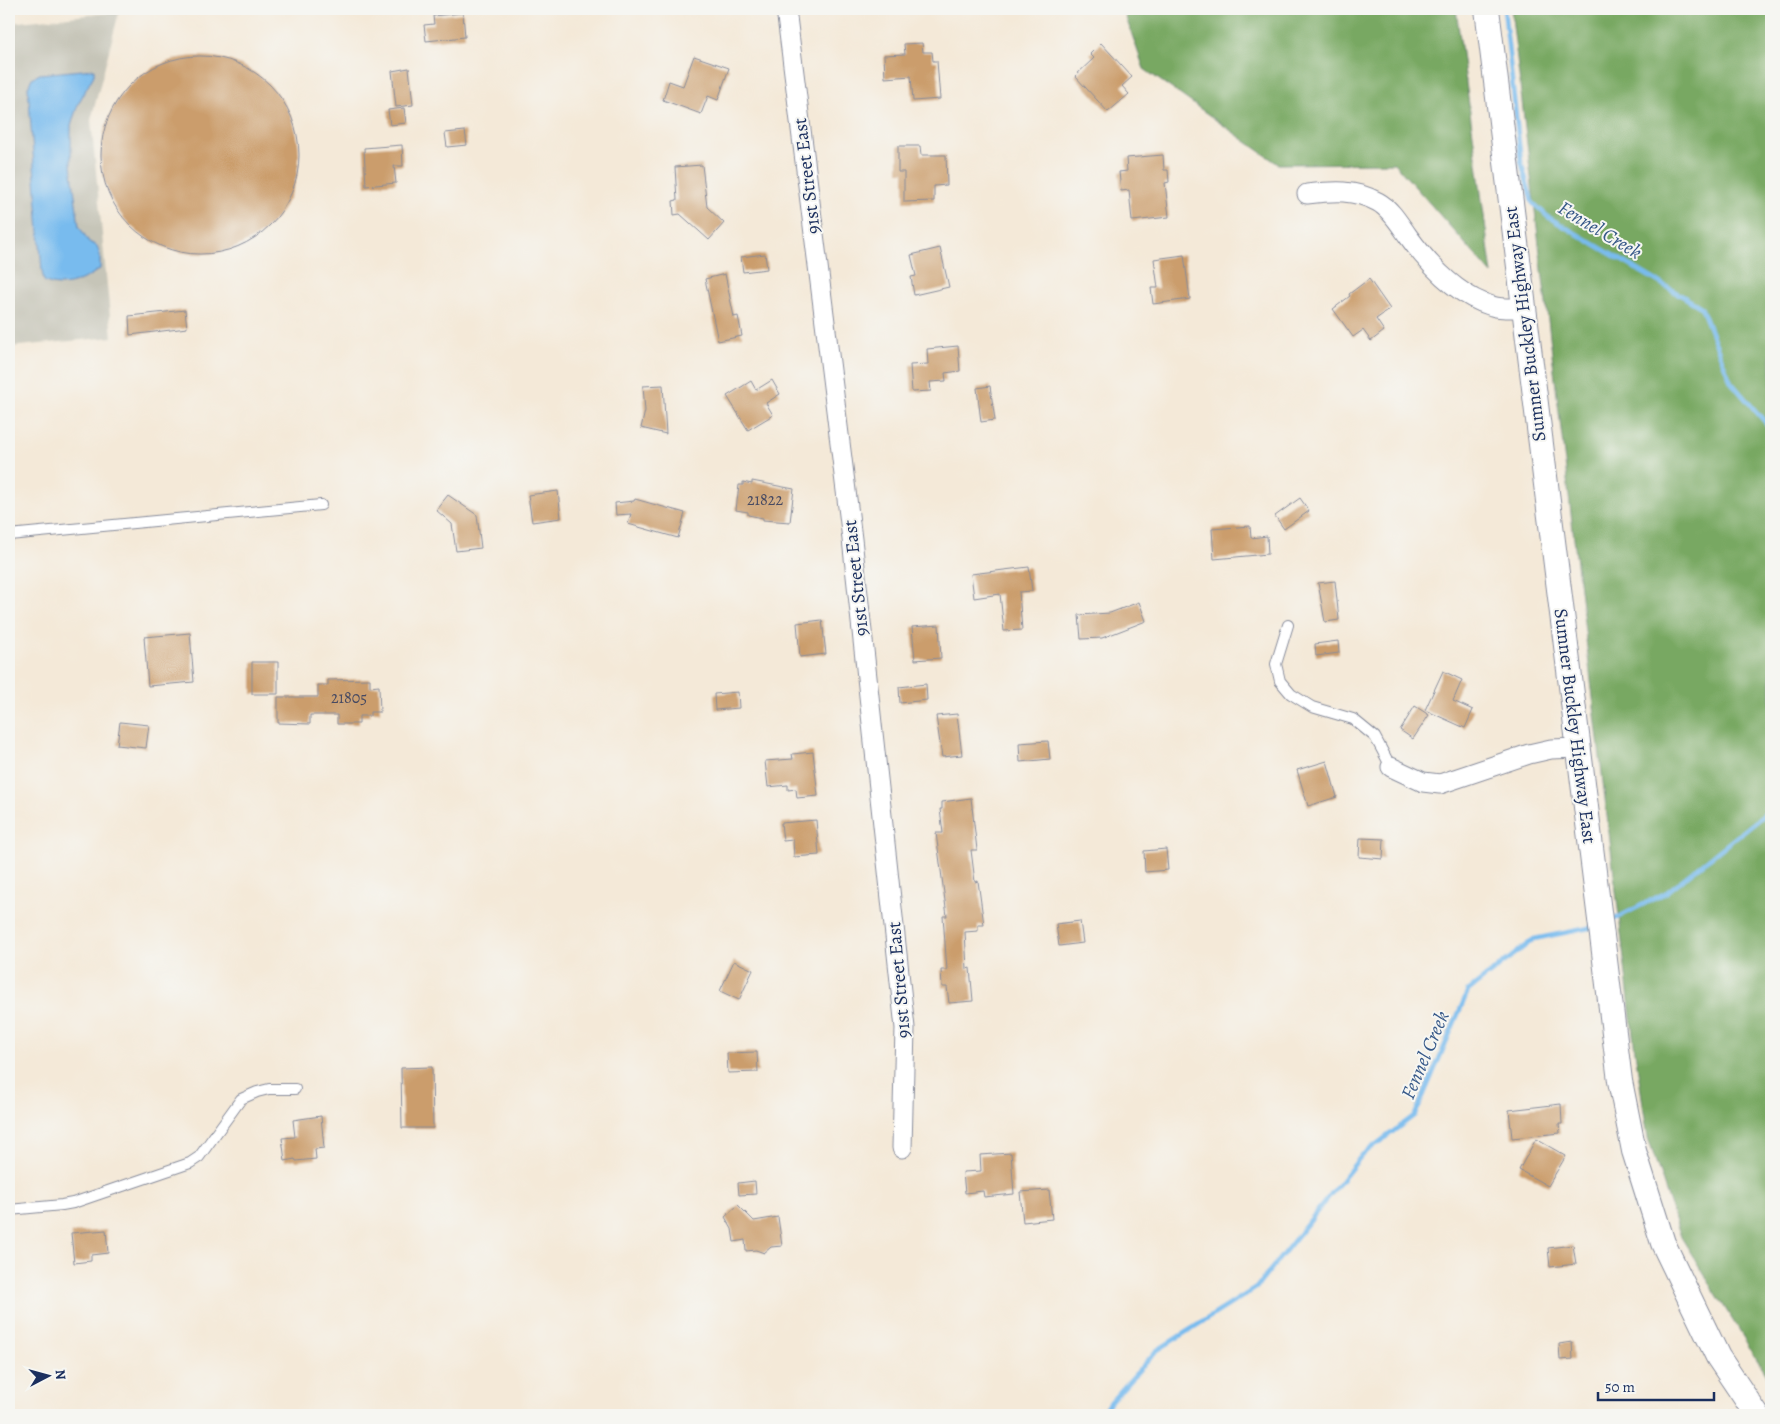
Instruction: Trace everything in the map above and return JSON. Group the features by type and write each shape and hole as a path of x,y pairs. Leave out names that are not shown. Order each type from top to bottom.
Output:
{"street":[{"name":"91st Street East","path":"786,9 852,539 906,1028 902,1148"},
{"name":"Sumner Buckley Highway East","path":"1487,9 1620,1080 1634,1151 1663,1243 1718,1356 1757,1415"},
{"path":"1308,194 1335,190 1366,196 1381,203 1434,268 1467,296 1494,307 1523,308"},
{"path":"1391,767 1423,782 1440,784 1529,754 1551,749 1578,748"}],"lane":[{"path":"9,535 321,505"},
{"path":"1288,625 1276,664 1280,681 1291,694 1312,707 1353,719 1375,737 1391,767"},
{"path":"9,1210 68,1204 190,1163 199,1157 242,1099 263,1090 295,1089"}],"shaded area":[{"path":"119,12 91,120 112,337 9,347 9,23"}],"green space":[{"path":"1123,9 1456,9 1492,274 1394,163 1278,164 1144,69"},
{"path":"1511,9 1771,9 1771,1382 1681,1237 1648,1138 1635,1051"}],"water":[{"path":"94,69 94,75 78,104 71,125 71,165 79,226 89,242 97,246 100,255 100,269 73,283 51,284 44,281 42,271 28,87 32,78 40,74"}],"building":[{"path":"463,13 465,37 426,41 424,25 434,24 433,16"},
{"path":"922,43 923,52 932,52 933,61 937,61 940,99 913,101 911,76 885,78 884,55 905,54 904,44"},
{"path":"1101,43 1132,77 1122,86 1129,94 1108,112 1075,76 1094,58 1090,54"},
{"path":"190,56 210,56 229,60 247,67 263,78 277,92 292,117 299,145 295,184 288,202 277,218 263,232 247,243 229,250 210,254 190,254 171,250 153,243 137,232 123,218 112,202 105,184 101,165 101,145 105,126 112,108 123,92 137,78 153,67 171,60"},
{"path":"694,56 729,68 718,100 708,96 701,114 663,100 669,81 683,86"},
{"path":"409,68 413,105 396,107 392,71"},
{"path":"404,108 406,123 390,125 388,110"},
{"path":"465,131 467,145 447,147 445,133"},
{"path":"402,145 403,166 394,166 396,183 366,186 364,148"},
{"path":"898,146 920,146 921,155 946,155 947,185 934,186 934,201 904,202 904,172 898,172"},
{"path":"1163,155 1164,170 1168,170 1169,182 1165,183 1169,217 1132,221 1129,190 1121,191 1119,172 1127,171 1126,158"},
{"path":"702,165 707,207 724,223 709,240 680,214 674,215 673,201 677,200 675,167"},
{"path":"940,248 949,287 914,295 911,277 916,276 911,255"},
{"path":"765,254 767,269 743,272 741,257"},
{"path":"1184,255 1190,299 1153,304 1151,288 1158,288 1154,259"},
{"path":"725,274 734,317 738,316 742,336 718,341 705,279"},
{"path":"1369,279 1390,309 1376,319 1384,331 1371,341 1363,330 1353,337 1333,309"},
{"path":"185,310 187,328 130,335 129,316"},
{"path":"958,346 960,371 945,373 946,381 930,382 931,391 912,392 910,365 928,364 927,349"},
{"path":"772,380 780,394 766,403 773,415 748,430 727,396 751,381 756,390"},
{"path":"663,385 666,434 641,428 645,411 643,386"},
{"path":"990,386 995,420 981,422 977,388"},
{"path":"752,481 794,489 790,522 763,520 763,518 748,515 748,512 736,510 739,485 743,485 743,482 752,484"},
{"path":"558,491 561,518 532,522 528,495"},
{"path":"448,495 477,515 481,548 456,551 452,524 436,510"},
{"path":"1300,498 1309,511 1284,529 1275,516"},
{"path":"635,499 685,513 678,538 628,524 631,514 616,515 615,503 634,501"},
{"path":"1250,526 1251,538 1267,536 1268,554 1214,559 1212,529"},
{"path":"1029,567 1032,591 1019,592 1022,630 1004,631 1000,594 974,598 971,574"},
{"path":"1335,581 1339,620 1325,622 1318,583"},
{"path":"1139,602 1146,621 1102,638 1081,639 1079,615 1110,613"},
{"path":"822,620 826,654 800,657 797,623"},
{"path":"939,625 941,658 915,660 912,627"},
{"path":"190,633 194,682 148,686 144,637"},
{"path":"1338,641 1339,653 1316,656 1315,644"},
{"path":"252,662 278,662 278,694 252,694"},
{"path":"1443,671 1462,680 1453,701 1473,710 1465,728 1425,710"},
{"path":"370,679 370,687 379,686 380,712 370,712 370,716 359,716 359,724 337,724 337,715 310,715 310,724 278,723 278,697 318,697 318,685 328,685 328,680"},
{"path":"926,684 927,700 900,703 899,687"},
{"path":"738,692 739,708 715,710 714,694"},
{"path":"1415,706 1429,715 1413,739 1400,730"},
{"path":"957,714 962,755 942,757 936,716"},
{"path":"120,722 149,725 146,748 117,745"},
{"path":"1048,741 1050,759 1020,762 1019,743"},
{"path":"813,752 818,796 797,798 796,789 788,790 788,785 768,787 765,761 793,759 792,754"},
{"path":"1327,761 1337,797 1308,806 1297,770"},
{"path":"971,798 977,850 971,850 975,882 978,881 984,925 978,925 978,931 965,932 967,969 970,968 973,1001 949,1003 947,987 942,987 941,970 947,970 943,916 947,916 936,833 943,833 940,809 942,809 942,802"},
{"path":"816,820 819,855 794,857 793,840 783,841 781,823"},
{"path":"1360,838 1384,839 1383,859 1359,857"},
{"path":"1166,849 1168,870 1145,872 1144,851"},
{"path":"1080,921 1083,943 1059,946 1056,924"},
{"path":"734,961 753,970 739,1000 720,991"},
{"path":"757,1052 758,1072 728,1073 727,1053"},
{"path":"432,1067 433,1128 402,1128 401,1068"},
{"path":"1561,1104 1562,1124 1559,1124 1560,1133 1512,1138 1509,1110"},
{"path":"321,1116 324,1148 315,1149 316,1159 285,1161 282,1138 295,1137 293,1120"},
{"path":"1536,1139 1566,1156 1548,1186 1519,1170"},
{"path":"1011,1153 1014,1194 984,1197 983,1191 965,1193 963,1172 981,1171 980,1155"},
{"path":"755,1181 756,1194 739,1195 738,1183"},
{"path":"1049,1190 1052,1219 1023,1222 1020,1192"},
{"path":"738,1205 754,1221 778,1217 782,1246 771,1247 764,1253 756,1250 746,1251 745,1240 734,1242 732,1229 725,1217"},
{"path":"106,1230 108,1253 91,1255 91,1261 74,1263 71,1233"},
{"path":"1573,1245 1576,1264 1550,1267 1548,1248"},
{"path":"1572,1342 1573,1359 1560,1360 1559,1344"}],"waterway":[{"name":"Fennel Creek","path":"1504,9 1521,161 1532,202 1548,217 1701,307 1731,382 1771,429"},
{"name":"Fennel Creek","path":"1609,922 1667,892 1765,814 1771,803"},
{"name":"Fennel Creek","path":"1099,1415 1156,1351 1256,1288 1362,1155 1415,1115 1468,991 1534,939 1594,927"}]}
